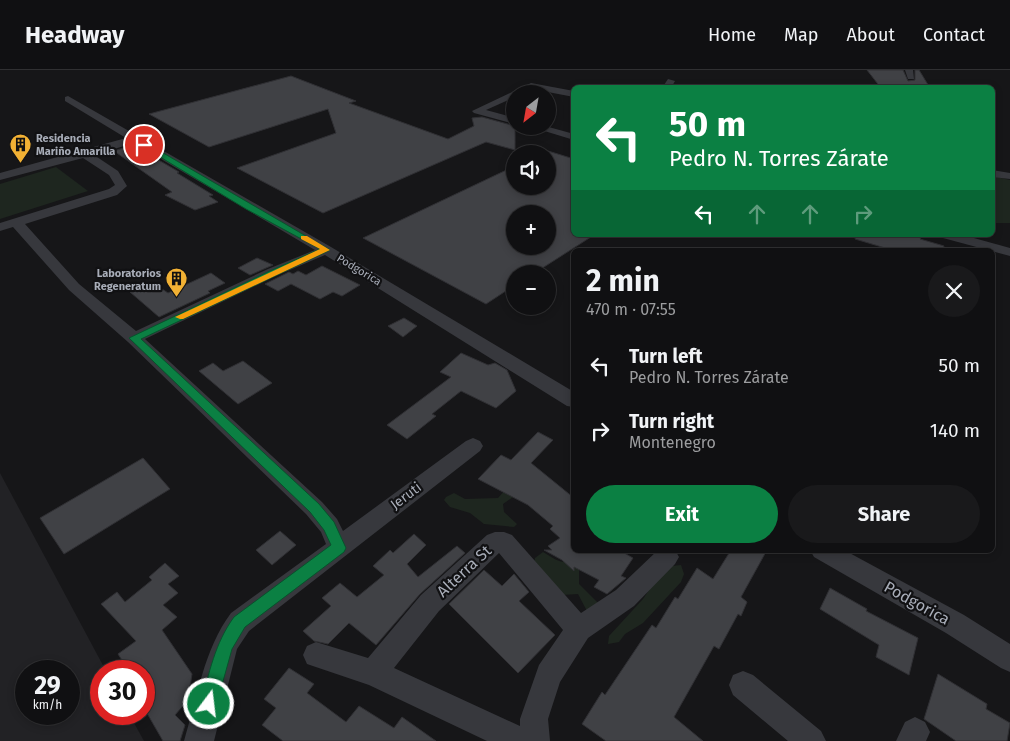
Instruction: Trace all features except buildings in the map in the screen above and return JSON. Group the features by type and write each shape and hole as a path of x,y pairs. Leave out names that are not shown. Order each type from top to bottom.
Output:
{"street":[{"path":"556,91 571,93"},
{"path":"506,97 477,110 506,118"},
{"name":"Podgorica","path":"68,99 249,207 326,250 571,399"},
{"path":"556,132 571,136"},
{"path":"0,177 135,139"},
{"path":"85,154 114,173 121,188 8,225 74,287 134,338 314,508 330,526 339,548 240,622 229,637 199,741"},
{"path":"995,174 1010,176"},
{"path":"955,237 1010,252"},
{"path":"134,338 273,272 326,250"},
{"name":"Jeruti","path":"339,548 473,446"},
{"name":"Alterra St","path":"373,673 430,603 495,542 504,542 579,629"},
{"name":"Podgorica","path":"827,553 955,624 1010,658"},
{"path":"535,741 534,719 550,675 579,629 625,598 667,557"},
{"path":"316,655 373,673 519,741"},
{"path":"743,685 811,741"}],"shaded area":[{"path":"56,167 88,191 0,219 0,184"},
{"path":"995,177 1010,180 1010,223 995,223"},
{"path":"0,473 100,660 90,660 90,725 135,725 144,741 0,741"},
{"path":"506,489 520,492 503,504 504,512 517,524 514,527 484,524 470,513 450,507 444,500 454,493 465,499 498,498"},
{"path":"543,552 558,561 568,561 579,569 579,584 598,603 588,613 578,594 562,595 533,567 535,558"},
{"path":"681,565 684,574 681,582 643,623 625,634 619,642 608,644 609,636 643,599 658,577 672,566"}],"slow traffic":[{"path":"180,317 273,272 326,250 304,238"}],"place":[{"name":"Residencia Mariño Amarilla","path":"20,163"},
{"name":"Laboratorios Regeneratum","path":"177,298"}],"route":[{"path":"144,145 326,250 273,272 134,338 314,508 330,526 339,548 240,622 229,637 224,649 209,704"}]}
